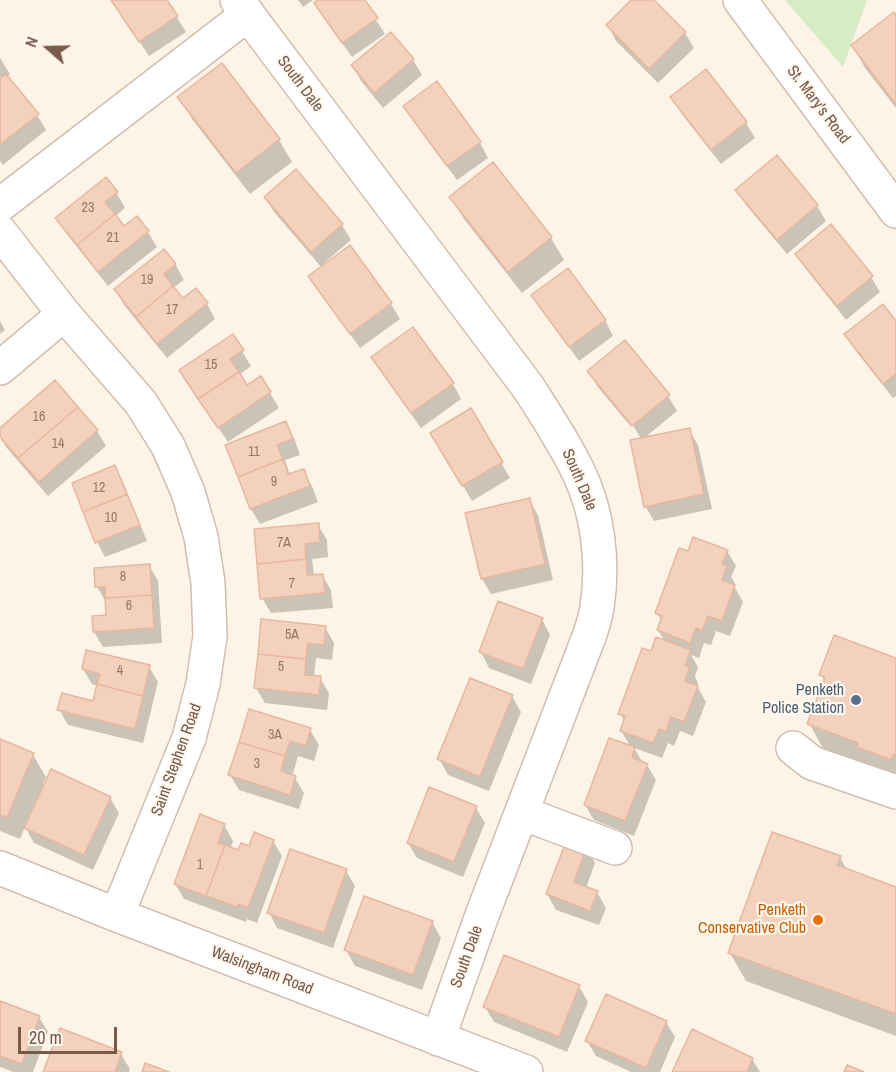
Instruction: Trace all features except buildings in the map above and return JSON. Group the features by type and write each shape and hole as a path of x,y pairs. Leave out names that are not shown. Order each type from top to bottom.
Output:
{"street":[{"name":"St. Mary's Road","path":"740,0 896,211"},
{"path":"0,205 243,7"},
{"name":"South Dale","path":"243,7 528,387 579,472 592,508 598,539 597,607 590,634 481,918 438,1039"},
{"name":"Saint Stephen Road","path":"0,232 64,314 141,403 168,446 188,492 201,537 208,583 210,636 203,684 189,738 117,915"},
{"path":"0,368 64,314"},
{"path":"793,748 812,763 896,792"},
{"path":"522,813 615,848"},
{"name":"Walsingham Road","path":"0,868 526,1072"}],"green space":[{"path":"785,0 867,0 843,67"}],"place":[{"name":"Penketh Police Station","path":"856,700"},
{"name":"Penketh Conservative Club","path":"818,920"}]}
